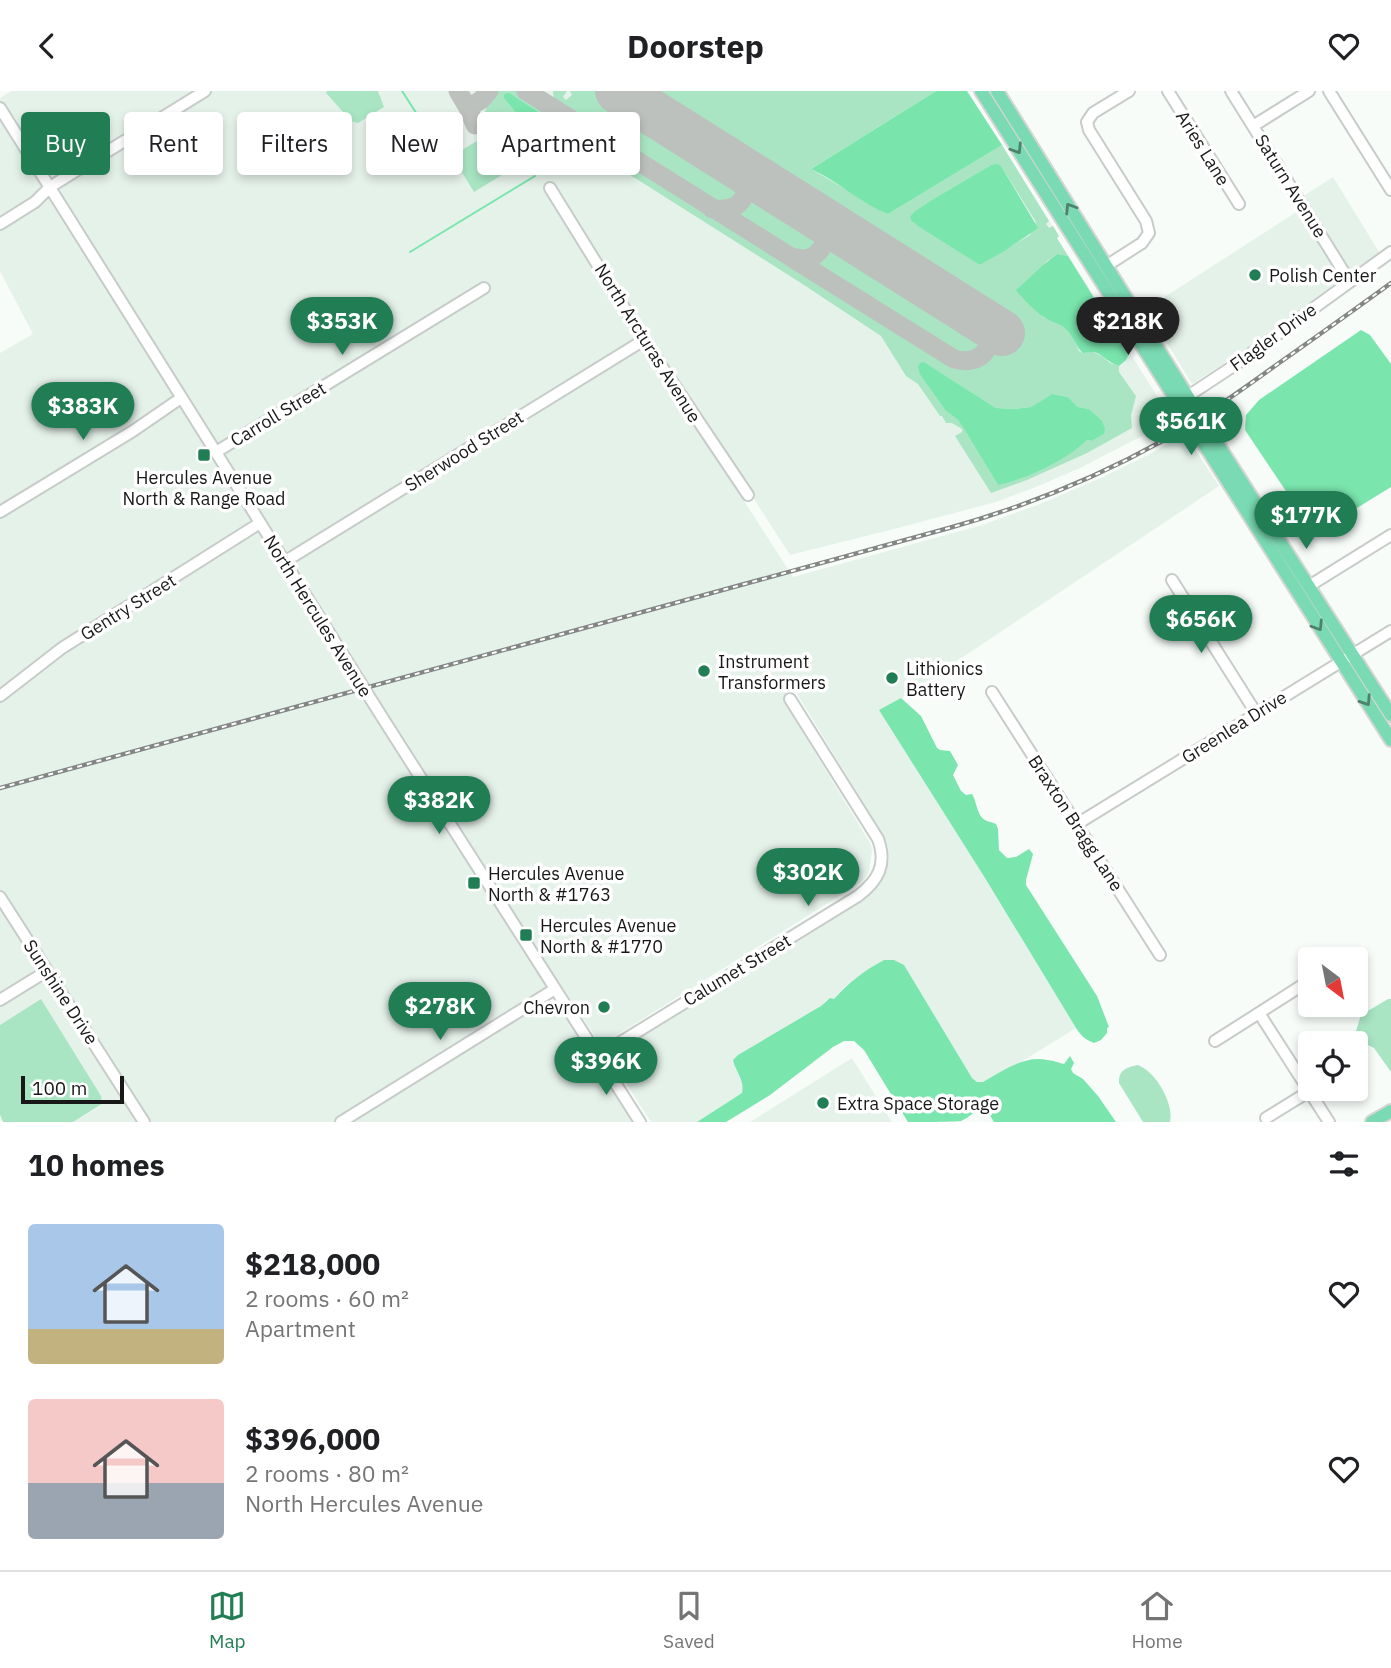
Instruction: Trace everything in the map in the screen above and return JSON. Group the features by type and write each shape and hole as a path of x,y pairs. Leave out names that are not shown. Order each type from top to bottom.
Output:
{"main road":[{"path":"981,91 1196,421 1346,658 1391,715"},
{"path":"997,91 1188,396 1196,421 1309,586 1391,740"},
{"path":"1372,1122 1391,1111"}],"street":[{"path":"0,224 35,202 50,187 205,91"},
{"path":"1106,266 1142,243 1147,238 1148,227 1089,130 1087,122 1093,113 1129,91"},
{"name":"Aries Lane","path":"1168,91 1238,204"},
{"name":"Saturn Avenue","path":"1231,91 1350,282"},
{"path":"1253,126 1309,91"},
{"path":"1329,91 1391,190"},
{"name":"North Hercules Avenue","path":"0,108 284,562 640,1122"},
{"name":"North Arcturas Avenue","path":"550,188 645,340 748,495"},
{"name":"Flagler Drive","path":"1188,396 1391,253"},
{"name":"Carroll Street","path":"216,452 484,288"},
{"name":"Sherwood Street","path":"284,562 645,340"},
{"path":"0,512 133,431 181,398"},
{"name":"Gentry Street","path":"0,696 62,648 260,523"},
{"path":"1309,586 1391,535"},
{"path":"1172,580 1256,713"},
{"name":"Greenlea Drive","path":"1077,824 1391,631"},
{"name":"Braxton Bragg Lane","path":"992,692 1160,955"},
{"name":"Calumet Street","path":"598,1056 869,888 876,879 882,858 878,839 790,699"},
{"name":"Sunshine Drive","path":"0,897 144,1122"},
{"path":"0,1000 47,971"},
{"path":"1216,1041 1298,988"},
{"path":"341,1122 555,989"},
{"path":"1259,1013 1298,1071"},
{"path":"1266,1118 1298,1098"},
{"path":"1317,1101 1329,1122"}],"shaded area":[{"path":"11,91 197,91 163,112 124,112 124,136 110,145 110,112 21,112 21,134 0,98"},
{"path":"212,91 327,91 343,112 237,112 237,175 352,175 352,120 380,94 378,91 699,91 811,169 967,91 1164,407 1144,420 1152,431 1078,469 1031,489 996,502 790,555 551,183 639,338 285,556 221,454 489,290 486,284 217,447 55,189 77,175 110,175 110,155 124,146 124,175 223,175 223,112 178,112"},
{"path":"378,91 384,107 376,112 366,112 366,118 358,123 352,121 352,112 343,112 326,93"},
{"path":"495,91 518,91 551,112 539,112 511,94 505,99 515,112 484,112"},
{"path":"553,91 567,91 563,97 566,100 572,95 570,91 595,91 628,112 568,112 554,103"},
{"path":"639,91 936,91 811,169 888,214 1002,145 1049,221 1046,224 1049,228 1053,226 1068,256 1057,254 1017,290 1043,317 1060,323 1071,333 1079,351 1093,352 1119,366 1119,372 1136,396 1131,415 1132,428 1087,453 991,493 955,436 962,432 962,429 952,423 946,423 918,384 906,376 881,336 630,175 640,175 640,167 955,365 972,367 984,361 1009,323","holes":["991,165 1001,166 1036,222 1030,235 980,265 910,216","924,362 996,408 1031,407 1052,394 1068,397 1078,407 1089,409 1101,421 1104,434 998,485 958,420 946,411"]},
{"path":"936,91 967,91 1002,145 888,214 811,169"},
{"path":"511,94 539,112 515,112 504,95"},
{"path":"0,117 21,152 21,175 35,175 43,188 33,199 0,220"},
{"path":"640,119 732,177 736,189 734,196 726,205 715,204 640,157"},
{"path":"477,141 477,175 502,175 474,192 463,174 463,149"},
{"path":"991,165 1001,166 1038,228 1006,250 980,265 911,220 910,216 915,211"},
{"path":"47,175 62,175 51,182"},
{"path":"1333,177 1381,255 1351,276 1302,197"},
{"path":"49,193 176,396 130,428 0,507 0,353 33,334 0,271 0,229"},
{"path":"756,193 815,230 816,245 807,252 793,253 733,215 745,209"},
{"path":"1301,209 1345,281 1275,331 1192,384 1146,309"},
{"path":"835,242 980,334 983,340 982,349 969,357 958,356 812,264 827,254"},
{"path":"1057,254 1068,256 1129,354 1119,366 1097,353 1083,353 1068,331 1041,315 1016,290"},
{"path":"1361,330 1370,335 1391,364 1391,487 1339,519 1319,526 1308,524 1245,430 1246,415 1259,400"},
{"path":"644,345 793,577 982,525 1040,504 1103,477 1185,434 1219,486 880,710 1076,1028 983,1082 972,1078 884,960 844,987 834,999 826,1000 735,1068 744,1084 742,1093 697,1122 651,1122 609,1057 861,901 881,883 886,872 889,859 884,837 796,692 783,700 870,843 872,850 869,872 864,880 852,888 601,1045 470,849 289,563"},
{"path":"924,362 996,408 1031,407 1052,394 1068,397 1078,407 1089,409 1102,421 1104,434 1092,441 1087,440 1046,468 998,485 958,420 946,411 920,374 918,367"},
{"path":"181,403 254,522 64,652 258,528 550,988 334,1122 149,1122 0,890 0,516"},
{"path":"901,698 921,716 937,748 950,751 958,765 953,775 961,791 966,795 972,794 982,818 996,824 999,850 1007,858 1016,857 1029,849 1033,854 1026,885 1097,996 1109,1027 1101,1040 1094,1043 1078,1031 879,710"},
{"path":"0,904 42,969 0,995"},
{"path":"884,960 894,960 904,965 972,1078 977,1082 983,1082 1022,1062 1038,1059 1064,1064 1070,1056 1074,1063 1071,1069 1073,1073 1083,1079 1098,1096 1116,1122 994,1122 986,1109 982,1109 961,1121 908,1122 864,1050 854,1041 844,1041 770,1095 726,1122 697,1122 742,1093 741,1080 733,1060 738,1055 830,998 834,999 857,977"},
{"path":"46,976 140,1122 73,1122 102,1105 101,1097 41,1000 0,1025 0,1005"},
{"path":"41,999 101,1096 102,1104 73,1122 3,1122 0,1115 0,1025"},
{"path":"557,999 636,1122 349,1122 458,1054"},
{"path":"1391,999 1391,1072 1374,1048 1368,1045 1368,1031 1356,1031 1360,1017 1368,1017 1368,1011"},
{"path":"852,1058 892,1122 750,1122"},
{"path":"1138,1065 1151,1074 1162,1089 1171,1114 1170,1122 1143,1122 1119,1083 1124,1070"}],"waterway":[{"path":"402,91 416,112"},
{"path":"410,252 535,176"}],"taxiway":[{"path":"458,91 468,108 489,91"},
{"path":"526,91 791,257 807,258 822,248 825,235 819,218"},
{"path":"468,108 475,125"},
{"path":"712,209 732,207 743,199 744,185 737,167"},
{"path":"792,258 954,359 973,359 987,349 988,335 980,320"}],"runway":[{"path":"618,91 1002,333"}],"railway":[{"path":"0,788 1005,511 1086,479 1179,431 1391,283"}],"place":[{"name":"Polish Center","path":"1255,275"},
{"name":"Hercules Avenue North & Range Road","path":"204,455"},
{"name":"Instrument Transformers","path":"704,671"},
{"name":"Lithionics Battery","path":"892,678"},
{"name":"Hercules Avenue North & #1763","path":"474,883"},
{"name":"Hercules Avenue North & #1770","path":"526,935"},
{"name":"Chevron","path":"604,1007"},
{"name":"Extra Space Storage","path":"823,1103"}]}
